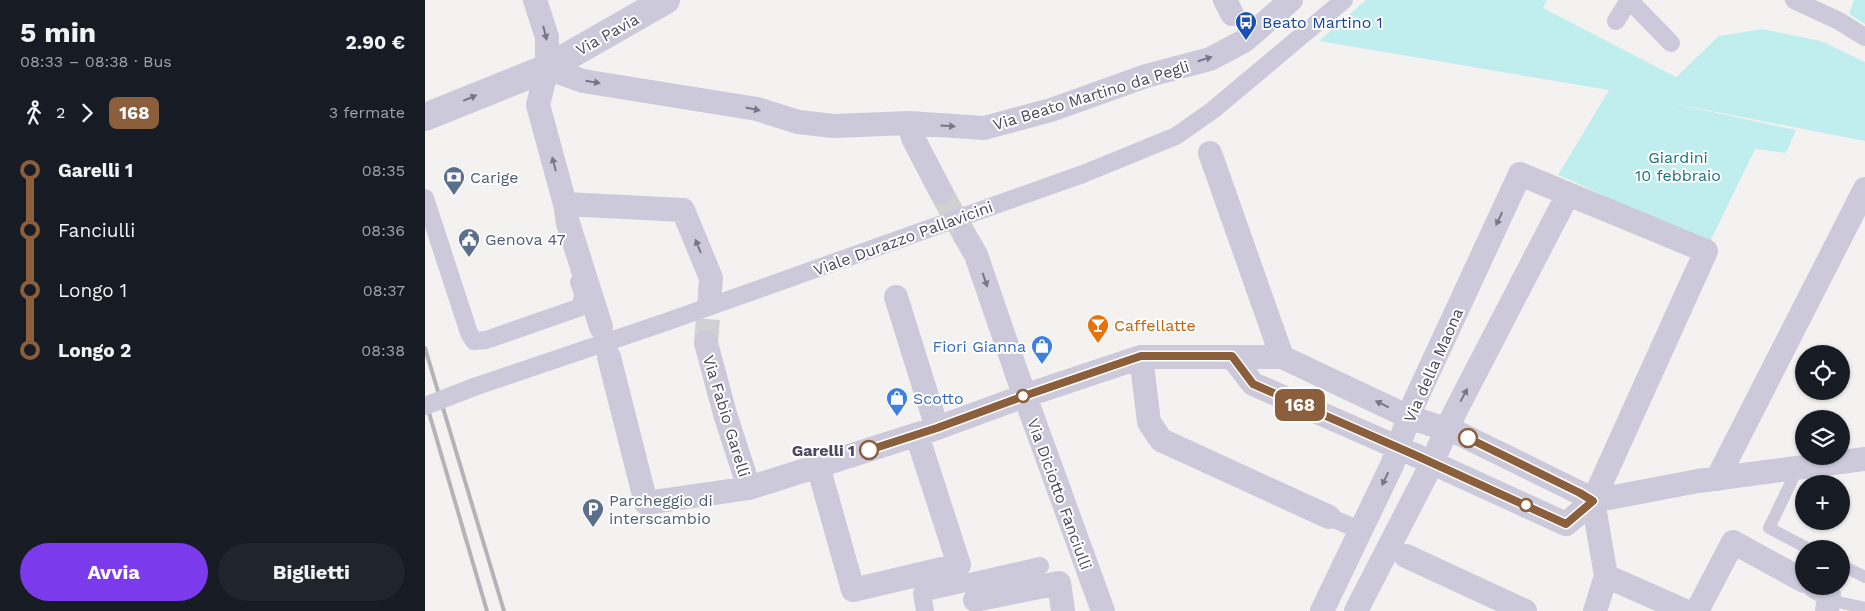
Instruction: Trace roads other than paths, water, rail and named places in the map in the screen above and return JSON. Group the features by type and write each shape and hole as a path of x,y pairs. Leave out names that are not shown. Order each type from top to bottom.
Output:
{"street":[{"path":"535,0 547,37 547,68 538,105 569,223 601,327"},
{"name":"Via Pavia","path":"425,117 547,68 666,0"},
{"name":"Via Beato Martino da Pegli","path":"547,68 583,81 757,109 798,122 834,126 909,123 984,128 1051,110 1146,76 1210,59 1244,41 1291,0"},
{"name":"Viale Durazzo Pallavicini","path":"425,406 474,387 665,322 1074,177 1176,136 1213,110 1344,0"},
{"path":"1616,21 1629,0 1671,43"},
{"path":"1794,0 1839,20 1865,37"},
{"path":"1229,7 1244,41"},
{"path":"909,123 913,138 941,192"},
{"path":"1211,153 1282,356"},
{"name":"Via della Maona","path":"1323,611 1360,530 1415,455 1453,432 1569,194 1520,174 1409,416 1415,455 1397,552 1356,611"},
{"path":"1717,479 1865,189"},
{"path":"1232,356 1253,384 1566,524 1593,501 1706,251 1569,194"},
{"path":"425,198 469,332 474,341 486,340 581,307 583,293 558,218 565,204"},
{"path":"565,204 683,210 711,278 710,292"},
{"name":"Via Diciotto Fanciulli","path":"965,236 976,256 1024,396 1103,611"},
{"path":"818,466 853,590 959,565 896,297"},
{"name":"Via Fabio Garelli","path":"705,343 749,488"},
{"path":"1141,356 1149,422 1161,440 1360,530"},
{"name":"Via Fabio Garelli","path":"609,357 646,503 749,488 927,432 1141,356 1282,356 1409,416 1453,432 1593,501"},
{"path":"1593,501 1717,479 1865,459"},
{"path":"1593,501 1606,576 1595,611"},
{"path":"1697,611 1733,542 1795,576"},
{"path":"1397,552 1525,611"},
{"path":"925,611 922,593 1041,566"},
{"path":"1606,576 1685,611"},
{"path":"975,600 1059,582 1063,611"}],"lane":[{"path":"1795,542 1769,528 1798,468"},
{"path":"1850,570 1865,577"},
{"path":"1823,599 1865,608"}],"tunnel":[{"path":"941,192 965,236"},
{"path":"706,343 710,292"}],"railway":[{"path":"425,348 504,611"},
{"path":"425,399 487,611"}],"place":[{"name":"Beato Martino 1","path":"1246,41"},
{"name":"Carige","path":"454,196"},
{"name":"Genova 47","path":"469,258"},
{"name":"Caffellatte","path":"1098,344"},
{"name":"Fiori Gianna","path":"1042,365"},
{"name":"Scotto","path":"897,417"},
{"name":"Garelli 1","path":"869,450"},
{"name":"Parcheggio di interscambio","path":"593,528"}],"park label":[{"name":"Giardini 10 febbraio","path":"1678,166"}]}
